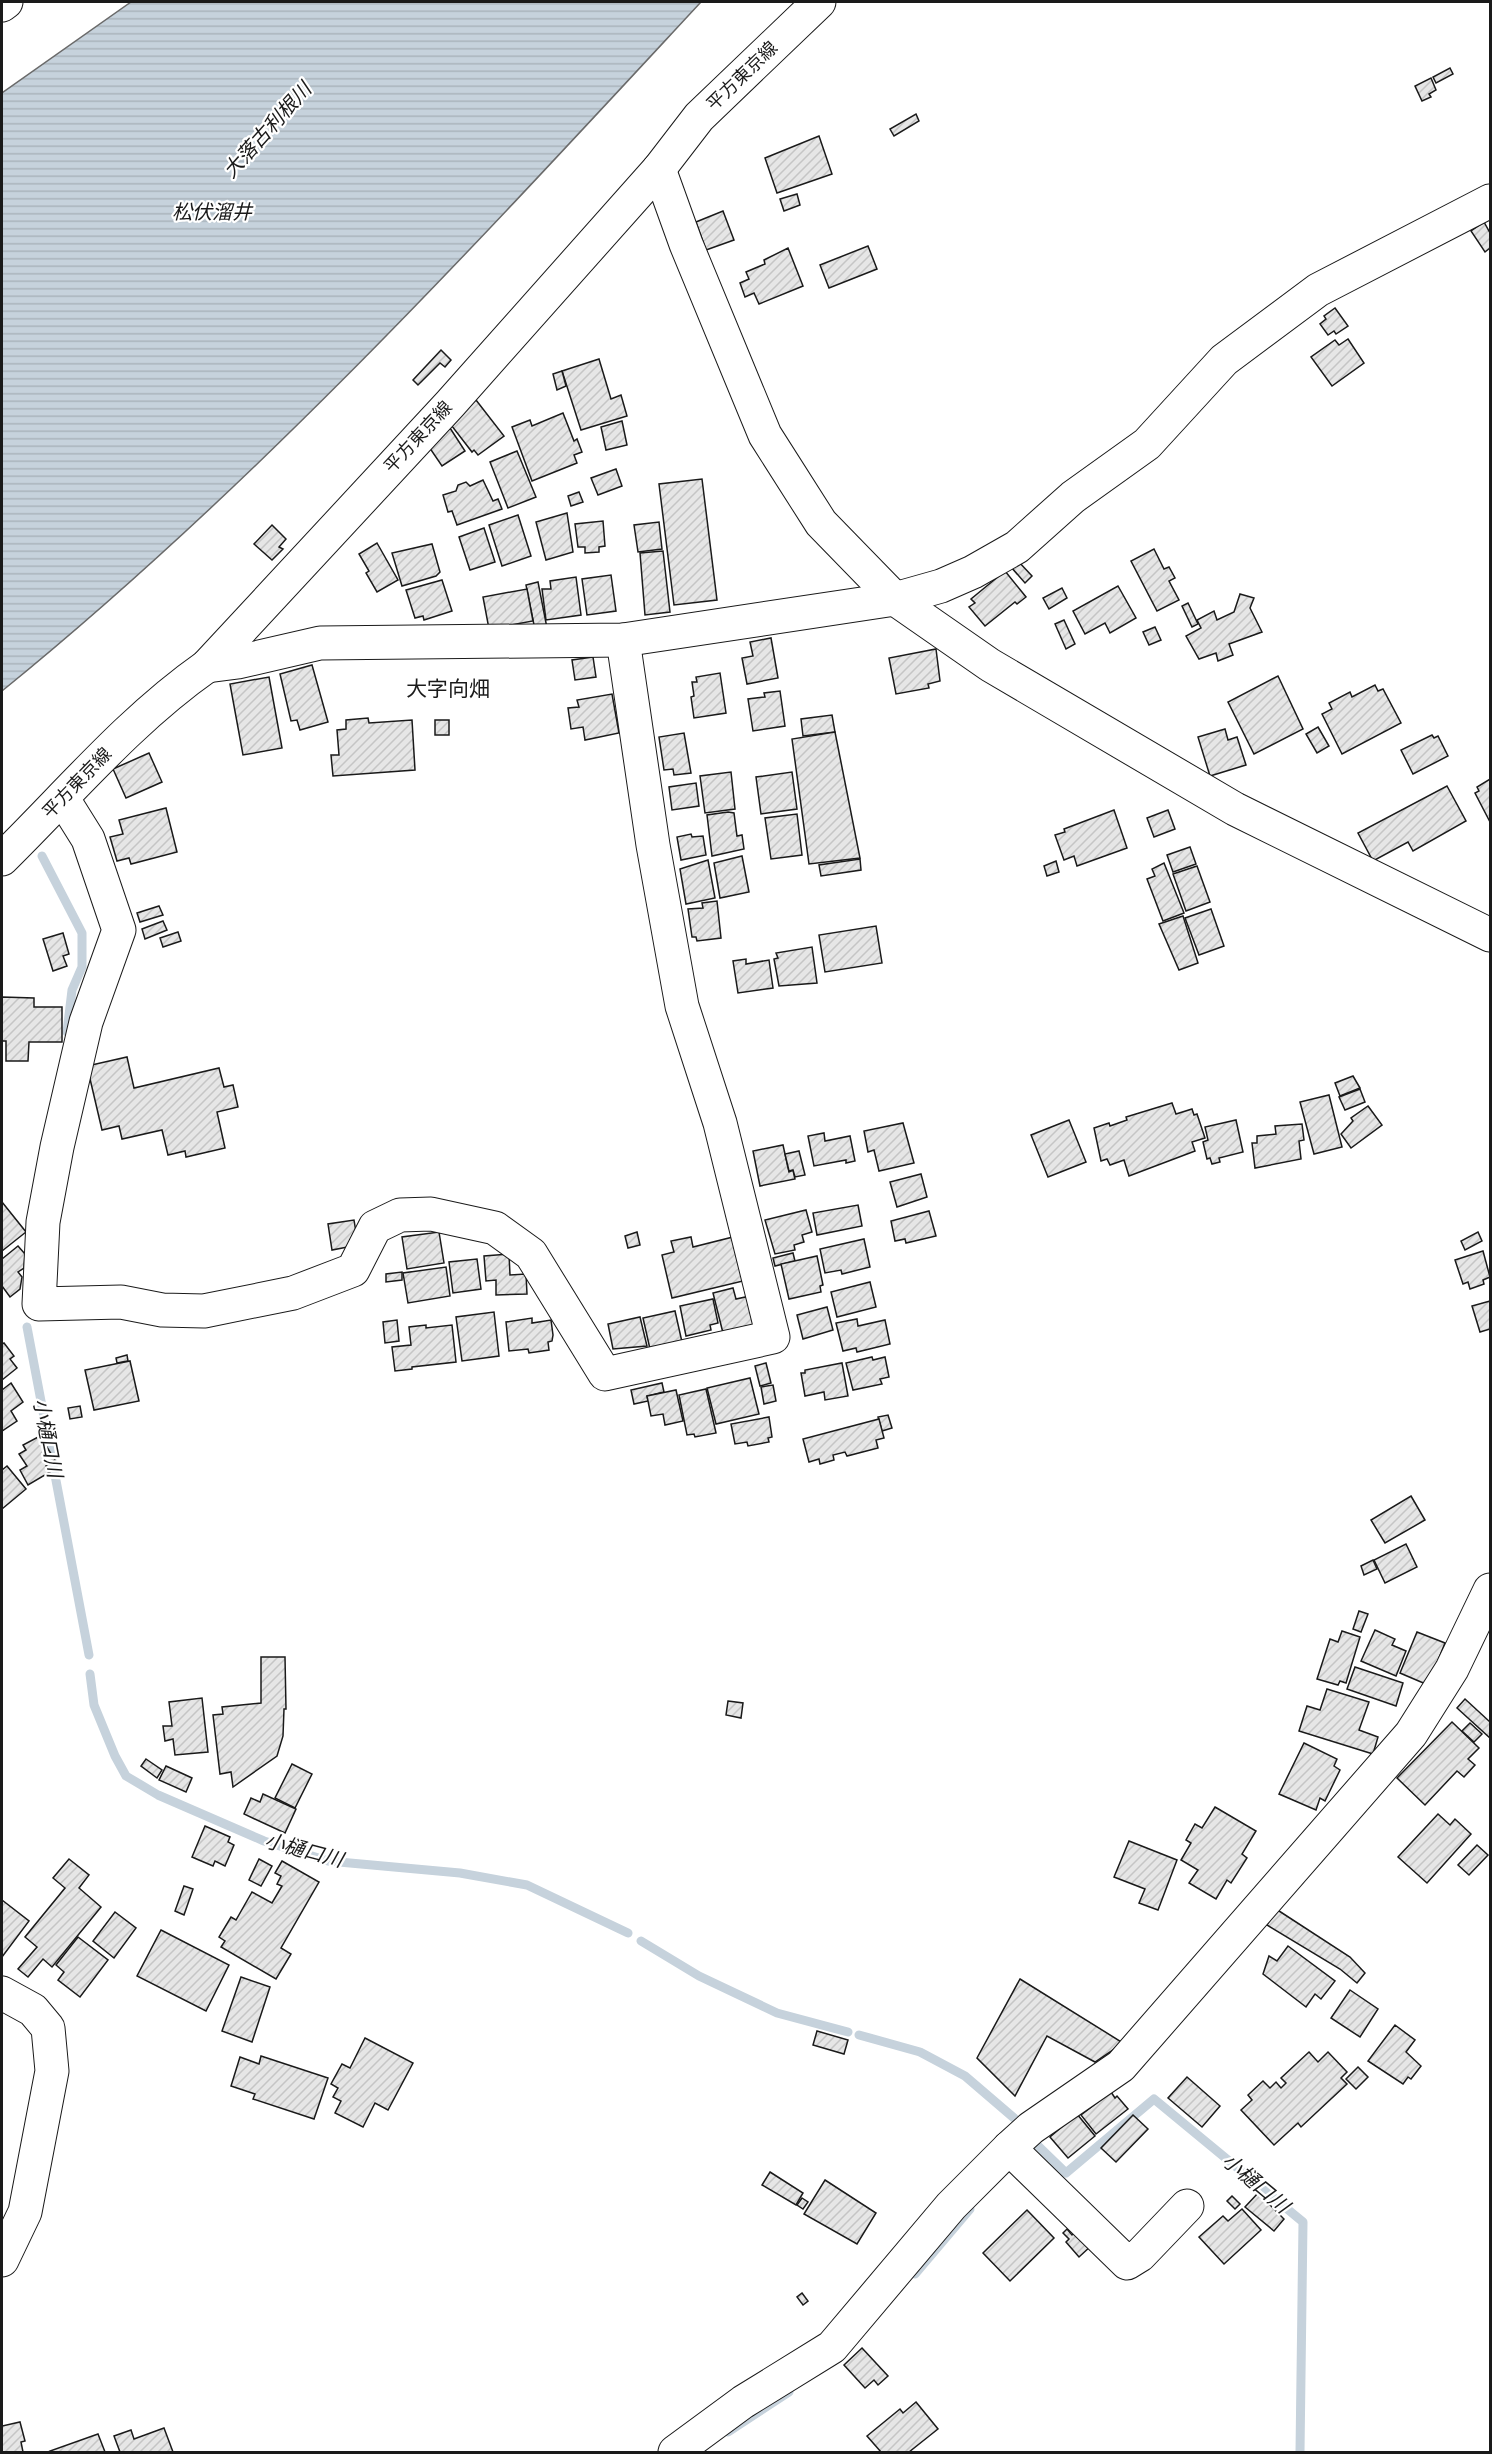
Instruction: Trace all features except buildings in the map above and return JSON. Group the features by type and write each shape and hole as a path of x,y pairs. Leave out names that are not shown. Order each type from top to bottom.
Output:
{"street":[{"path":"2,5 6,2"},
{"name":"平方東京線","path":"2,859 63,799 118,739 179,685 207,666 450,404 659,169 699,117 819,2"},
{"path":"659,169 686,244 765,435 821,523 895,599 990,664 1235,809 1491,935"},
{"path":"207,666 238,662 320,643 623,640 895,599 941,586 973,572 1017,547 1073,498 1147,444 1224,360 1318,290 1491,201"},
{"path":"63,799 88,839 119,930 86,1022 57,1147 43,1222 39,1304 121,1302 162,1310 204,1311 293,1293 353,1270 375,1227 400,1215 431,1214 495,1228 531,1254 605,1374 773,1337 720,1123 682,1006 653,845 623,640"},
{"path":"675,2452 743,2402 832,2347 951,2206 1009,2148 1031,2128 1121,2066 1411,1734 1452,1669 1491,1590"},
{"path":"2,1993 33,2010 48,2028 52,2071 25,2212 2,2260"},
{"path":"1009,2148 1127,2263 1140,2255 1187,2206"}],"water":[{"name":"松伏溜井","path":"131,2 701,2 534,182 364,359 187,530 96,612 2,691 2,93"}],"waterway":[{"name":"小樋口川","path":"42,856 82,933 82,967 72,990 67,1032"},
{"name":"小樋口川","path":"27,1327 89,1655"},
{"name":"小樋口川","path":"90,1674 94,1705 115,1756 126,1776 158,1795 264,1841 328,1861 460,1873 527,1885 628,1933"},
{"name":"小樋口川","path":"641,1941 699,1976 777,2013 848,2032"},
{"name":"小樋口川","path":"859,2035 920,2052 965,2076 1014,2118"},
{"name":"小樋口川","path":"1030,2146 1034,2142 1066,2173 1154,2099 1303,2222 1300,2452"},
{"path":"915,2274 970,2209"},
{"path":"728,2432 789,2392"}],"district":[{"name":"大字向畑","path":"448,689"}],"water label":[{"name":"大落古利根川","path":"267,130"}]}
